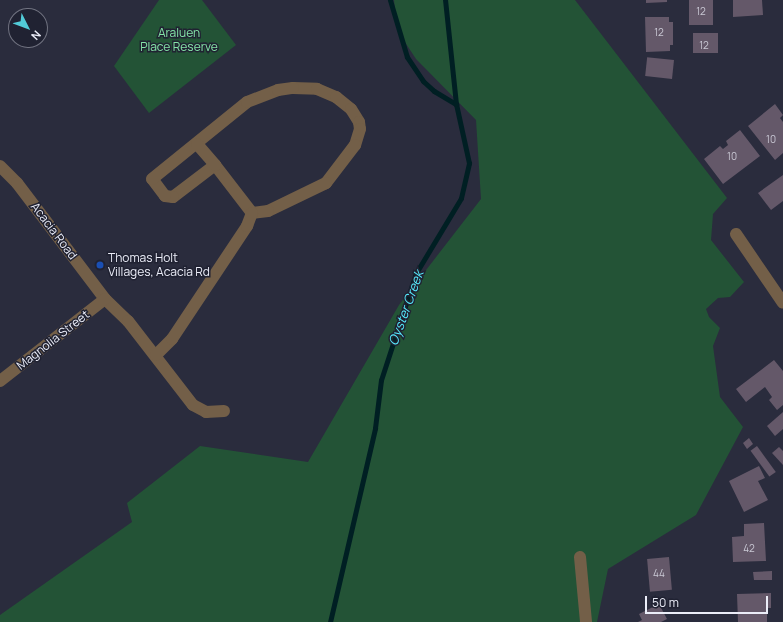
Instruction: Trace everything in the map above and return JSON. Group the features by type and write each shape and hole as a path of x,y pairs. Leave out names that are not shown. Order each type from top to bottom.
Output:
{"street":[{"path":"215,165 173,197 165,196 152,179 198,144 247,102 285,88 326,92 336,97 354,112 360,129 355,145 326,183 268,211 252,213"},
{"path":"198,144 252,213"},
{"name":"Acacia Road","path":"0,166 17,183 105,299 156,355 193,405 206,412 224,411"},
{"path":"156,355 172,339 247,226 252,213"},
{"path":"736,234 783,303"},
{"name":"Magnolia Street","path":"0,381 105,299"},
{"path":"580,557 586,622"}],"green space":[{"name":"Araluen Place Reserve","path":"159,0 202,0 236,45 149,113 114,66"},
{"path":"394,0 575,0 727,198 713,214 711,240 744,282 730,297 718,298 706,309 709,317 720,328 713,346 720,397 743,427 696,515 608,569 597,622 0,622 0,615 132,522 127,503 200,446 308,462 399,305 481,199 476,120 416,59 397,30"}],"building":[{"path":"646,0 667,0 667,2 646,3"},
{"path":"689,0 713,0 713,25 689,25"},
{"path":"733,0 762,0 763,15 733,17"},
{"path":"645,17 669,17 669,22 673,22 673,45 670,45 670,51 646,52"},
{"path":"693,33 718,33 718,53 693,53"},
{"path":"647,57 674,60 672,79 645,76"},
{"path":"775,104 783,115 780,118 783,122 783,153 775,160 748,126"},
{"path":"740,130 760,156 723,184 704,159 720,146 723,149 728,145 726,141"},
{"path":"783,175 783,201 771,210 758,193"},
{"path":"774,360 783,371 783,405 777,410 769,400 772,397 765,387 746,402 736,389"},
{"path":"783,412 783,429 775,436 767,426"},
{"path":"749,438 753,444 747,449 743,443"},
{"path":"757,446 776,472 769,477 751,451"},
{"path":"779,447 783,451 783,465 772,453"},
{"path":"759,466 765,478 758,481 768,500 744,512 729,481"},
{"path":"764,523 766,561 733,562 732,537 744,536 744,524"},
{"path":"669,557 672,590 650,592 647,559"},
{"path":"772,571 772,580 754,580 753,572"},
{"path":"771,593 771,608 767,608 767,622 738,622 737,594"},
{"path":"659,604 667,619 661,622 638,622 642,620 639,614"}],"waterway":[{"path":"390,0 407,57 423,81 434,91 456,104"},
{"name":"Oyster Creek","path":"330,622 375,428 381,380 416,273 461,198 469,163 456,104 445,0"}],"place":[{"name":"Thomas Holt Villages, Acacia Rd","path":"100,265"}]}
